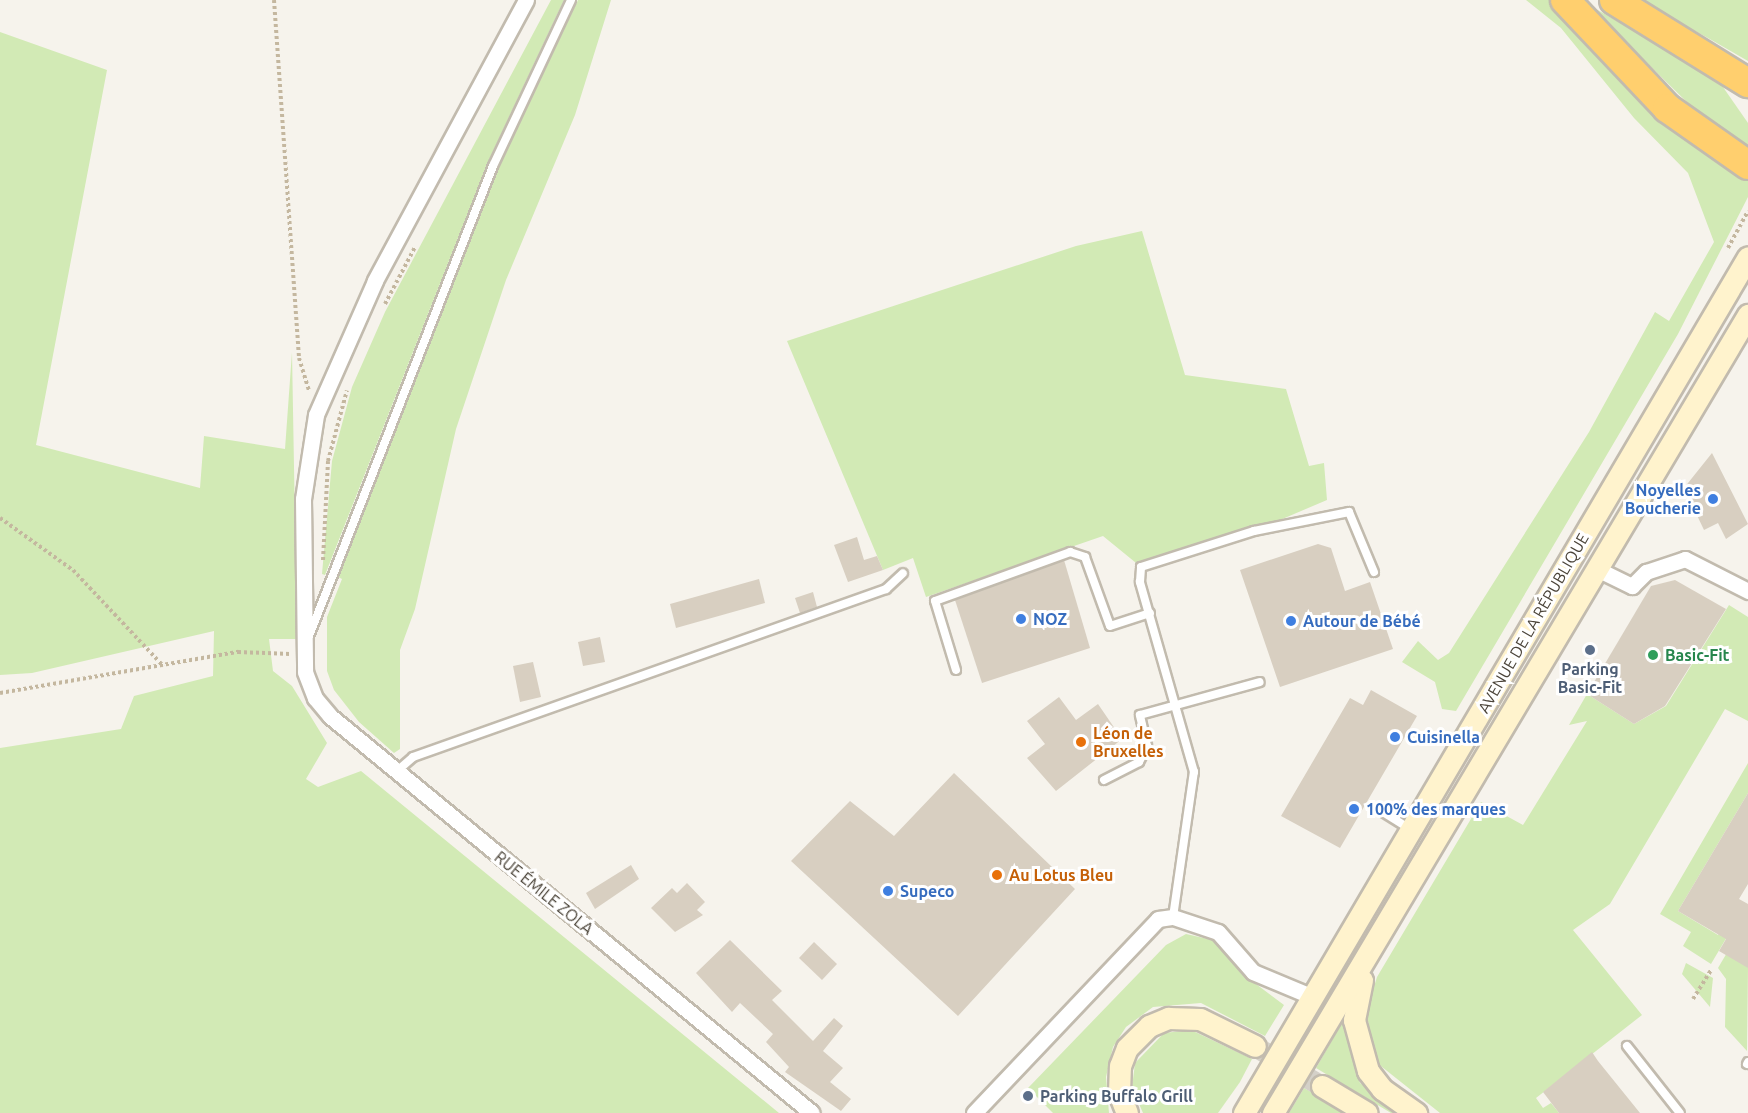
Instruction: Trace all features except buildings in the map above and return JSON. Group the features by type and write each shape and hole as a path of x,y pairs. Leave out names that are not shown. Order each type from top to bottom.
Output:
{"highway":[{"path":"1564,0 1667,108 1748,165"},
{"path":"1614,0 1747,83"}],"main road":[{"name":"AVENUE DE LA RÉPUBLIQUE","path":"1244,1113 1748,256"},
{"name":"AVENUE DE LA RÉPUBLIQUE","path":"1274,1113 1363,970 1748,315"},
{"path":"1363,970 1354,1020 1362,1055 1382,1089 1416,1113"},
{"path":"1127,1113 1119,1093 1120,1066 1127,1048 1149,1026 1168,1018 1200,1019 1254,1046"},
{"path":"1322,1086 1368,1113"}],"street":[{"name":"RUE ÉMILE ZOLA","path":"526,0 375,281 316,415 303,499 303,655 319,704 396,772 812,1113"},
{"path":"1599,570 1632,586 1646,572 1685,560 1748,591"},
{"path":"974,1113 1146,926 1173,917 1218,932 1253,972 1313,997"}],"lane":[{"path":"303,655 327,585 493,166 571,0"},
{"path":"1173,917 1194,772 1179,706 1150,613 1141,567 1254,531 1349,512 1374,572"},
{"path":"956,670 935,601 1070,552 1086,557 1110,626 1150,613"},
{"path":"396,772 413,757 886,589 903,573"},
{"path":"1104,780 1139,762 1148,746 1140,715 1260,682"},
{"path":"1378,809 1411,828"},
{"path":"1627,1046 1680,1113"}],"path":[{"path":"274,0 299,358 316,415"},
{"path":"382,311 419,238"},
{"path":"327,585 315,580 323,560 328,461 349,385"},
{"path":"0,518 73,570 164,667"},
{"path":"0,693 164,667 238,652 303,655"},
{"path":"1693,999 1711,970"}],"green space":[{"path":"551,0 564,0 488,162 325,575 322,574 332,461 352,387 385,312"},
{"path":"578,0 611,0 575,115 506,280 456,429 415,609 400,650 400,749 394,753 359,722 334,690 327,671 327,617 342,579 338,577 497,169"},
{"path":"1526,0 1553,0 1748,175 1748,197 1678,334 1456,711 1442,709 1435,682 1402,662 1418,641 1438,660 1449,653 1589,432 1655,312 1669,321 1714,242 1688,173 1634,118 1561,28"},
{"path":"1638,0 1748,0 1748,61 1708,38"},
{"path":"1587,4 1716,77 1748,123 1748,147 1698,113"},
{"path":"0,32 107,70 36,445 200,488 204,436 285,449 292,352 297,639 269,639 273,671 292,686 327,743 306,779 318,787 361,771 779,1113 0,1113 0,748 121,729 134,696 213,676 214,631 32,673 0,675"},
{"path":"1142,231 1185,375 1286,389 1309,466 1324,463 1327,500 1254,531 1141,567 1103,536 926,597 913,558 883,570 787,341 1076,246"},
{"path":"1729,605 1748,617 1748,721 1725,709 1610,904 1573,930 1642,1015 1536,1098 1543,1108 1551,1103 1559,1113 1440,1113 1377,1063 1366,1012 1377,977 1481,802 1523,825 1587,721 1569,725 1587,694 1634,724 1666,706"},
{"path":"1748,763 1748,793 1678,911 1718,935 1724,925 1731,930 1711,964 1683,946 1691,932 1660,914"},
{"path":"1186,934 1217,941 1240,972 1284,1005 1265,1036 1201,1003 1153,1007 1126,1027 1113,1047 1106,1077 1109,1113 1053,1113 1028,1088 1166,945"},
{"path":"1738,934 1748,968 1747,1051 1725,1027 1726,979 1718,968"},
{"path":"1686,963 1713,978 1710,1007 1682,974"},
{"path":"1343,1021 1360,1083 1404,1113 1391,1113 1316,1068"},
{"path":"1191,1030 1252,1059 1240,1082 1218,1113 1143,1113 1132,1088 1135,1063 1164,1033"},
{"path":"1304,1088 1342,1109 1348,1113 1289,1113"}],"tunnel":[{"path":"1255,1046 1322,1086"}],"place":[{"name":"Noyelles Boucherie","path":"1713,499"},
{"name":"NOZ","path":"1021,619"},
{"name":"Autour de Bébé","path":"1291,621"},
{"name":"Parking Basic-Fit","path":"1590,650"},
{"name":"Basic-Fit","path":"1653,655"},
{"name":"Cuisinella","path":"1395,737"},
{"name":"Léon de Bruxelles","path":"1081,742"},
{"name":"100% des marques","path":"1354,809"},
{"name":"Au Lotus Bleu","path":"997,875"},
{"name":"Supeco","path":"888,891"},
{"name":"Parking Buffalo Grill","path":"1028,1096"}]}
